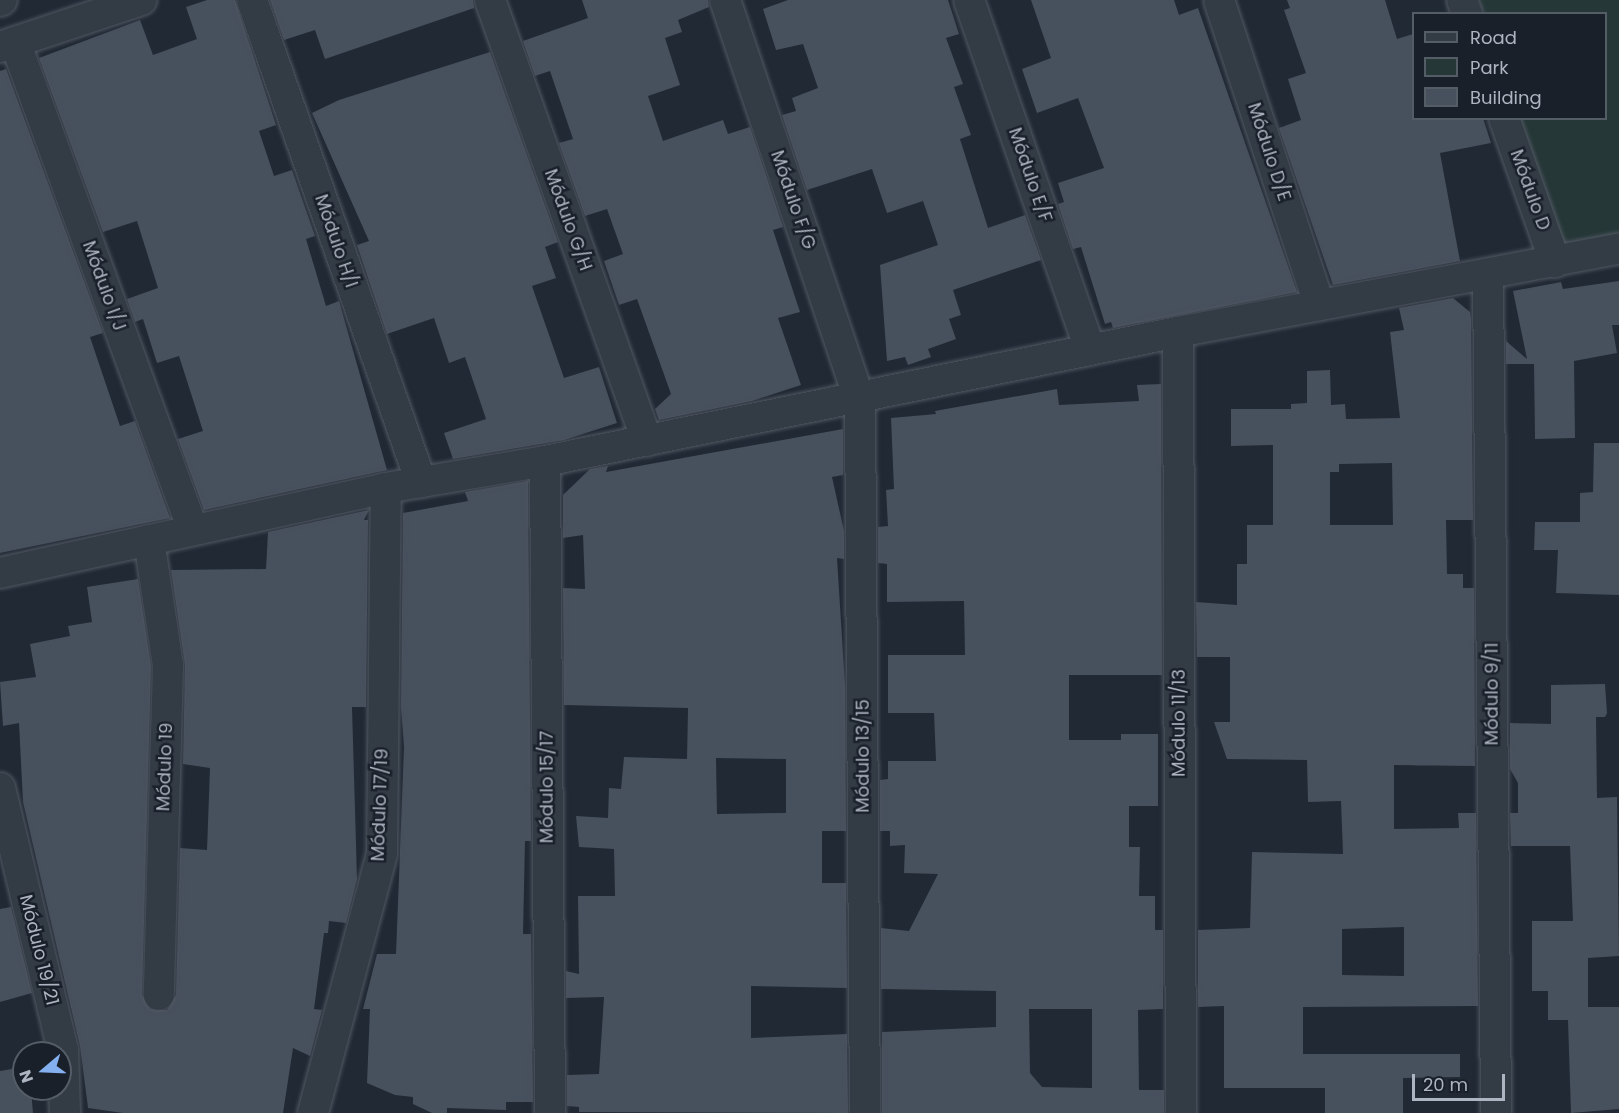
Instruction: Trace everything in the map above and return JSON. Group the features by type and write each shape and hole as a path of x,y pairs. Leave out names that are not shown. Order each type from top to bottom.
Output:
{"street":[{"path":"8,45 141,0"},
{"name":"Módulo H/I","path":"252,0 421,482"},
{"name":"Módulo G/H","path":"490,0 647,441"},
{"name":"Módulo F/G","path":"725,0 860,400"},
{"name":"Módulo E/F","path":"969,0 1090,350"},
{"name":"Módulo D/E","path":"1219,0 1319,305"},
{"name":"Módulo I/J","path":"8,45 193,530"},
{"name":"Módulo D","path":"1505,120 1555,262"},
{"path":"0,573 386,488 545,461 860,400 1178,332 1619,249"},
{"name":"Módulo 9/11","path":"1488,275 1496,1113"},
{"name":"Módulo 11/13","path":"1178,332 1181,1113"},
{"name":"Módulo 13/15","path":"860,400 865,1113"},
{"name":"Módulo 15/17","path":"545,461 550,1113"},
{"name":"Módulo 17/19","path":"313,1113 382,853 386,488"},
{"name":"Módulo 19","path":"149,540 168,665 159,995"},
{"name":"Módulo 19/21","path":"0,788 63,1050 65,1113"}],"green space":[{"path":"1479,0 1619,0 1619,236 1561,248 1518,120 1607,120 1607,12 1483,12"}],"building":[{"path":"207,0 235,0 276,125 259,131 274,176 292,170 315,236 306,239 326,306 339,301 387,470 204,510 178,439 203,431 179,356 157,363 143,319 135,322 127,299 158,288 137,221 103,232 39,58 140,20 153,55 197,39 186,7"},
{"path":"270,0 473,0 474,8 325,59 315,30 284,40"},
{"path":"582,0 708,0 709,7 678,20 682,32 665,38 680,85 648,96 663,141 723,120 728,134 750,127 783,227 773,230 800,312 778,318 801,385 752,401 659,420 655,409 671,394 637,299 619,305 604,261 623,254 607,209 585,216 559,143 573,139 550,71 535,76 523,41 588,18"},
{"path":"788,0 948,0 959,34 946,38 963,84 954,87 971,135 960,139 988,228 1025,215 1041,260 953,290 961,315 949,319 956,339 928,349 931,357 908,365 905,357 887,361 880,265 938,245 923,201 887,213 872,169 807,190 782,115 796,111 792,98 818,88 803,44 776,50 763,9"},
{"path":"1031,0 1174,0 1179,15 1198,8 1297,292 1113,328 1111,322 1105,324 1081,247 1073,249 1058,204 1064,202 1058,183 1104,168 1078,98 1037,113 1022,69 1051,58"},
{"path":"1287,0 1385,0 1397,39 1412,34 1412,120 1484,120 1491,143 1440,153 1460,261 1333,285 1279,128 1301,120 1288,79 1306,73 1284,10 1290,8"},
{"path":"490,52 558,242 545,247 556,278 532,286 564,378 599,367 617,423 564,440 453,459 444,433 486,419 465,357 449,363 434,318 387,334 357,245 369,241 312,113 339,100"},
{"path":"6,69 103,333 90,337 120,426 135,421 170,518 0,553 0,71"},
{"path":"1619,281 1619,325 1612,325 1617,353 1574,361 1575,438 1535,439 1534,364 1506,364 1506,341 1527,359 1513,291 1561,282 1563,289"},
{"path":"1453,298 1470,312 1471,319 1473,520 1446,520 1447,574 1463,574 1463,588 1474,588 1475,766 1394,765 1394,829 1459,828 1458,813 1476,813 1478,1006 1303,1007 1303,1054 1460,1054 1460,1077 1403,1078 1403,1113 1325,1113 1325,1088 1224,1088 1224,1006 1198,1007 1198,930 1250,928 1252,852 1343,854 1341,801 1308,802 1307,760 1227,759 1214,722 1230,722 1230,657 1197,657 1196,602 1237,605 1237,564 1247,564 1247,525 1273,525 1273,445 1231,446 1231,409 1291,409 1291,404 1307,403 1307,371 1330,370 1331,405 1345,404 1346,419 1400,418 1390,332 1404,330 1399,308","holes":["1392,463 1393,525 1330,525 1330,472 1339,472 1339,464","1404,927 1404,976 1342,975 1342,929"]},
{"path":"1161,384 1162,675 1069,675 1069,740 1121,740 1121,734 1158,734 1158,806 1129,806 1129,847 1140,847 1139,896 1155,896 1155,930 1163,930 1163,1009 1138,1010 1139,1090 1164,1090 1164,1113 882,1113 882,1032 996,1027 996,991 881,989 881,928 909,931 938,874 904,873 905,845 890,846 890,831 880,831 880,780 888,779 888,761 936,761 934,713 888,713 888,655 965,655 964,601 887,602 887,564 878,563 878,527 888,526 886,490 894,489 891,418 936,414 935,411 1057,389 1059,405 1139,401 1137,385","holes":["1029,1009 1092,1009 1092,1088 1042,1087 1030,1073"]},
{"path":"843,429 843,475 832,477 844,531 844,559 837,558 845,686 846,831 822,831 822,883 846,883 847,988 751,986 751,1038 847,1034 848,1113 579,1112 579,1107 567,1106 567,1075 599,1074 604,997 566,998 566,971 579,974 578,896 615,896 614,849 579,847 576,816 608,818 609,788 621,789 624,757 687,759 688,708 564,705 563,588 585,589 583,535 563,538 563,495 590,469 608,466 606,472","holes":["716,758 786,759 786,813 717,814"]},
{"path":"1594,443 1619,443 1619,595 1556,593 1558,550 1534,550 1535,522 1580,522 1580,493 1593,492"},
{"path":"528,481 531,841 525,841 523,934 531,934 533,1102 506,1102 506,1110 447,1108 447,1113 432,1113 413,1104 413,1097 395,1095 367,1083 370,1009 363,1009 377,954 396,954 404,747 401,707 403,513 468,501 465,492"},
{"path":"369,510 364,520 368,520 366,707 352,707 357,879 346,923 329,921 328,933 324,933 314,1009 322,1010 310,1056 293,1048 283,1113 123,1113 88,1108 80,1046 23,802 19,723 3,726 0,682 36,677 30,644 70,636 68,626 92,622 87,587 138,579 151,666 142,995 150,1009 167,1010 176,995 180,848 207,850 210,768 183,764 185,665 171,570 266,569 268,532"},
{"path":"1605,684 1607,713 1605,717 1596,717 1597,798 1617,797 1619,956 1588,958 1588,1007 1619,1007 1619,1109 1571,1113 1568,1020 1548,1020 1548,991 1532,991 1532,921 1573,921 1570,846 1511,846 1510,813 1518,813 1518,783 1510,769 1510,723 1551,724 1551,685"},
{"path":"11,907 32,993 0,1002 0,909"},
{"path":"12,1069 12,1101 32,1101 33,1113 0,1113 0,1071"}]}
